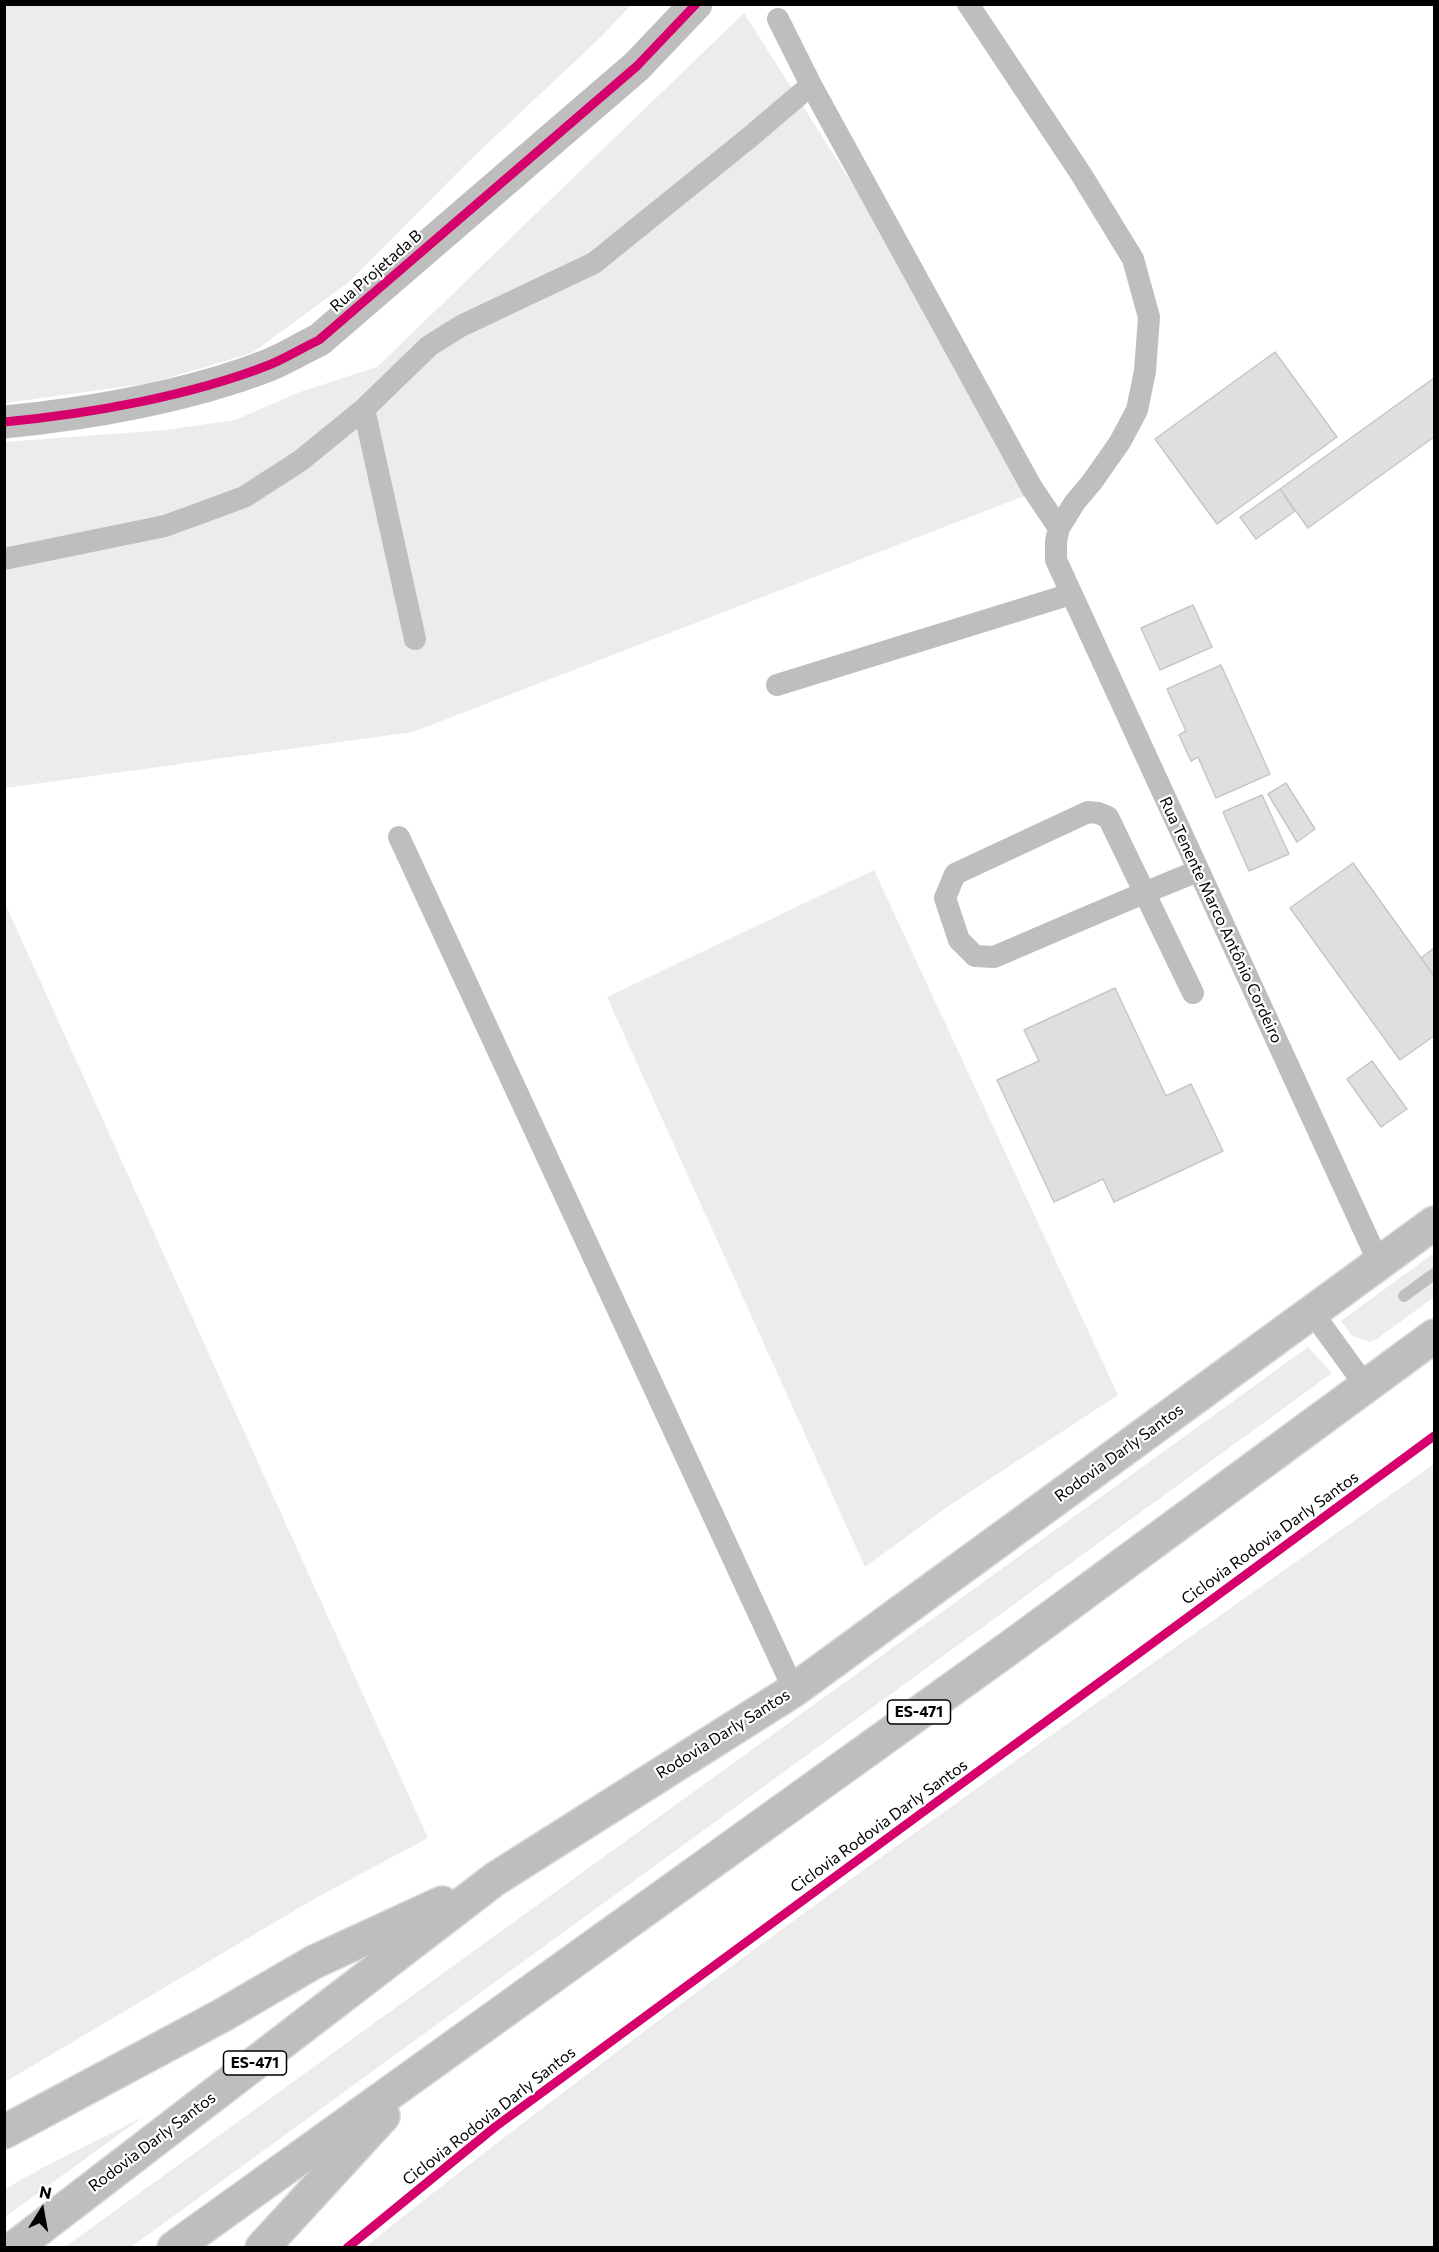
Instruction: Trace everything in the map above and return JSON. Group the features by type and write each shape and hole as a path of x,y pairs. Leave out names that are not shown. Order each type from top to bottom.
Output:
{"main road":[{"name":"Rua Projetada B","path":"4,422 67,416 191,390 269,365 319,340 637,66 696,4"},
{"name":"Rodovia Darly Santos","path":"14,2247 495,1879 794,1690 1434,1223"},
{"name":"ES-471","path":"174,2247 1002,1653 1434,1336"},
{"path":"4,2132 221,2016 314,1962 495,1879"},
{"path":"262,2247 426,2068"}],"lane":[{"path":"778,19 811,85 1032,488 1059,528 1075,502 1120,442 1137,410 1145,371 1149,317 1132,259 1081,174 968,4"},
{"path":"4,559 165,526 244,497 300,461 364,409 429,346 461,326 594,263 811,85"},
{"path":"364,409 415,639"},
{"name":"Rua Tenente Marco Antônio Cordeiro","path":"1059,528 1056,560 1067,586 1379,1263"},
{"path":"777,685 1067,586"},
{"path":"1193,993 1146,892 1108,817 1098,813 1088,812 955,874 945,898 959,940 975,956 994,957 1146,892 1198,871"},
{"path":"399,837 794,1690"},
{"path":"1312,1312 1365,1385"}],"shaded area":[{"path":"4,5 631,5 602,36 468,162 349,282 252,353 151,383 5,403"},
{"path":"744,13 1045,488 413,732 5,788 4,442 165,430 235,420 300,392 377,367"},
{"path":"874,870 1118,1395 950,1505 865,1567 607,997"},
{"path":"4,901 428,1838 314,1899 5,2082"},
{"path":"1434,1253 1434,1297 1377,1339 1370,1342 1352,1336 1341,1321"},
{"path":"1308,1347 1332,1373 131,2247 65,2247"},
{"path":"1434,1464 1434,2247 365,2247 627,2044 760,1945"},
{"path":"143,2117 5,2217 5,2189"}],"building":[{"path":"1275,352 1337,437 1217,524 1155,439"},
{"path":"1434,378 1434,437 1308,528 1280,489"},
{"path":"1280,489 1295,511 1256,539 1240,517"},
{"path":"1193,605 1212,647 1160,670 1141,628"},
{"path":"1221,665 1270,774 1216,798 1198,757 1191,761 1179,735 1186,731 1167,689"},
{"path":"1286,783 1315,829 1297,842 1268,794"},
{"path":"1262,795 1289,854 1249,871 1223,812"},
{"path":"1353,863 1434,976 1434,1036 1400,1060 1290,908"},
{"path":"1434,948 1434,976 1421,958"},
{"path":"1115,988 1166,1096 1191,1084 1223,1151 1114,1202 1103,1179 1054,1202 997,1080 1039,1061 1024,1030"},
{"path":"1372,1061 1407,1109 1381,1127 1347,1079"}],"waterway":[{"path":"1404,1296 1434,1274"}],"cycle path":[{"path":"4,422 104,409 173,395 269,365 319,340 637,66 696,4"},
{"name":"Ciclovia Rodovia Darly Santos","path":"347,2248 495,2127 1434,1436"}]}
